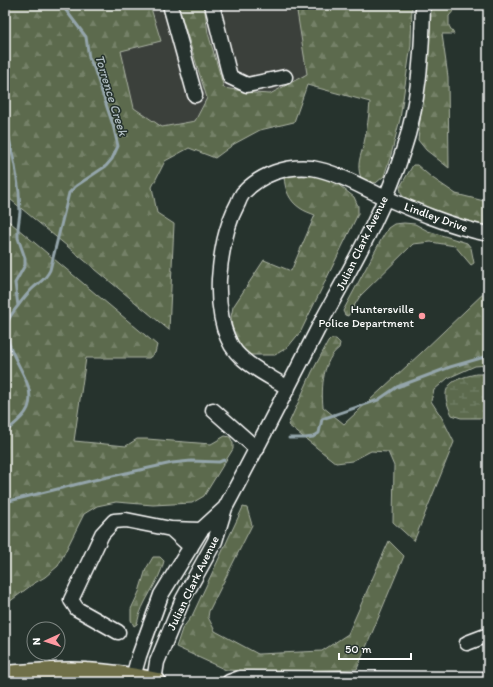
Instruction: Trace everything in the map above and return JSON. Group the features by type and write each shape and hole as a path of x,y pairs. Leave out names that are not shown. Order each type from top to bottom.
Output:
{"main road":[{"path":"5,675 47,672 86,672 133,677 155,682"}],"street":[{"path":"170,5 196,95"},
{"path":"212,5 230,77 247,85 285,77"},
{"name":"Julian Clark Avenue","path":"155,682 157,662 183,599 215,541 225,508 357,256 385,198 398,165 409,129 421,65 423,5"},
{"name":"Lindley Drive","path":"288,388 248,362 236,352 226,336 221,316 219,284 225,232 234,210 243,194 257,181 273,172 292,168 312,168 337,175 427,216 456,226 488,234"},
{"path":"213,410 257,449"},
{"name":"Julian Clark Avenue","path":"133,677 161,595 201,530 225,508"},
{"path":"118,632 77,609 71,600 102,534 114,521 126,520 171,529 201,530"},
{"path":"171,529 191,547"},
{"path":"466,643 488,635"},
{"path":"229,682 240,678 400,680 488,679"}],"shaded area":[{"path":"150,5 178,5 207,98 195,121 162,127 134,108 121,51 161,41"},
{"path":"204,5 296,5 307,74 270,94 224,88 208,33"}],"green space":[{"path":"5,5 150,5 161,41 121,51 134,108 162,127 195,121 207,98 178,5 204,5 208,33 224,88 270,94 307,74 296,5 412,5 411,45 400,119 384,176 376,183 368,181 361,178 359,168 370,102 307,85 294,122 260,130 234,144 215,158 189,148 165,161 152,187 157,213 174,224 169,330 5,195"},
{"path":"429,5 466,5 455,9 449,16 449,26 454,34 442,34 448,77 449,168 426,150 418,140 429,46"},
{"path":"413,165 417,165 431,177 456,194 488,202 488,227 445,215 420,206 405,198 402,195 400,187"},
{"path":"297,174 316,175 335,182 354,197 358,206 358,214 301,331 288,347 275,355 249,355 242,351 232,327 231,317 233,307 264,260 291,271 315,215 296,205 288,194 284,177"},
{"path":"5,218 157,345 155,353 149,358 86,358 74,441 126,446 137,439 211,444 225,436 230,437 233,443 233,449 204,496 192,503 153,505 116,502 97,506 84,514 58,566 5,605"},
{"path":"394,224 415,224 428,231 467,243 471,248 474,263 471,265 455,246 431,242 413,244 360,296 348,316 345,315 343,311 388,228"},
{"path":"488,289 488,365 475,366 448,378 434,390 431,401 442,418 454,442 414,541 393,522 394,466 388,452 371,451 352,461 336,463 288,425 312,372 331,339 336,339 340,343 339,348 329,359 324,374 322,391 323,407 344,424"},
{"path":"476,374 488,374 488,418 461,418 452,415 446,398 446,391 453,382"},
{"path":"243,507 247,508 252,525 209,611 208,617 215,631 258,654 322,651 348,634 389,541 404,556 357,669 267,672 226,670 176,647 182,629 192,616"},
{"path":"153,557 160,557 164,561 162,569 142,608 137,624 134,626 131,620 131,609 139,592 146,569"}],"waterway":[{"name":"Torrence Creek","path":"5,432 18,422 24,415 28,408 30,398 28,387 9,344 7,333 8,321 22,300 44,279 50,270 69,193 76,186 106,166 112,159 118,146 113,125 94,68 89,58 86,37 62,5"},
{"path":"5,120 19,192 20,212 18,238 25,258 25,265 15,283 18,306"},
{"path":"289,438 313,437 319,433 322,419 378,400 397,387 450,367 488,356"},
{"path":"5,502 172,463 191,461 219,462 224,460"}],"place":[{"name":"Huntersville Police Department","path":"422,316"}]}
